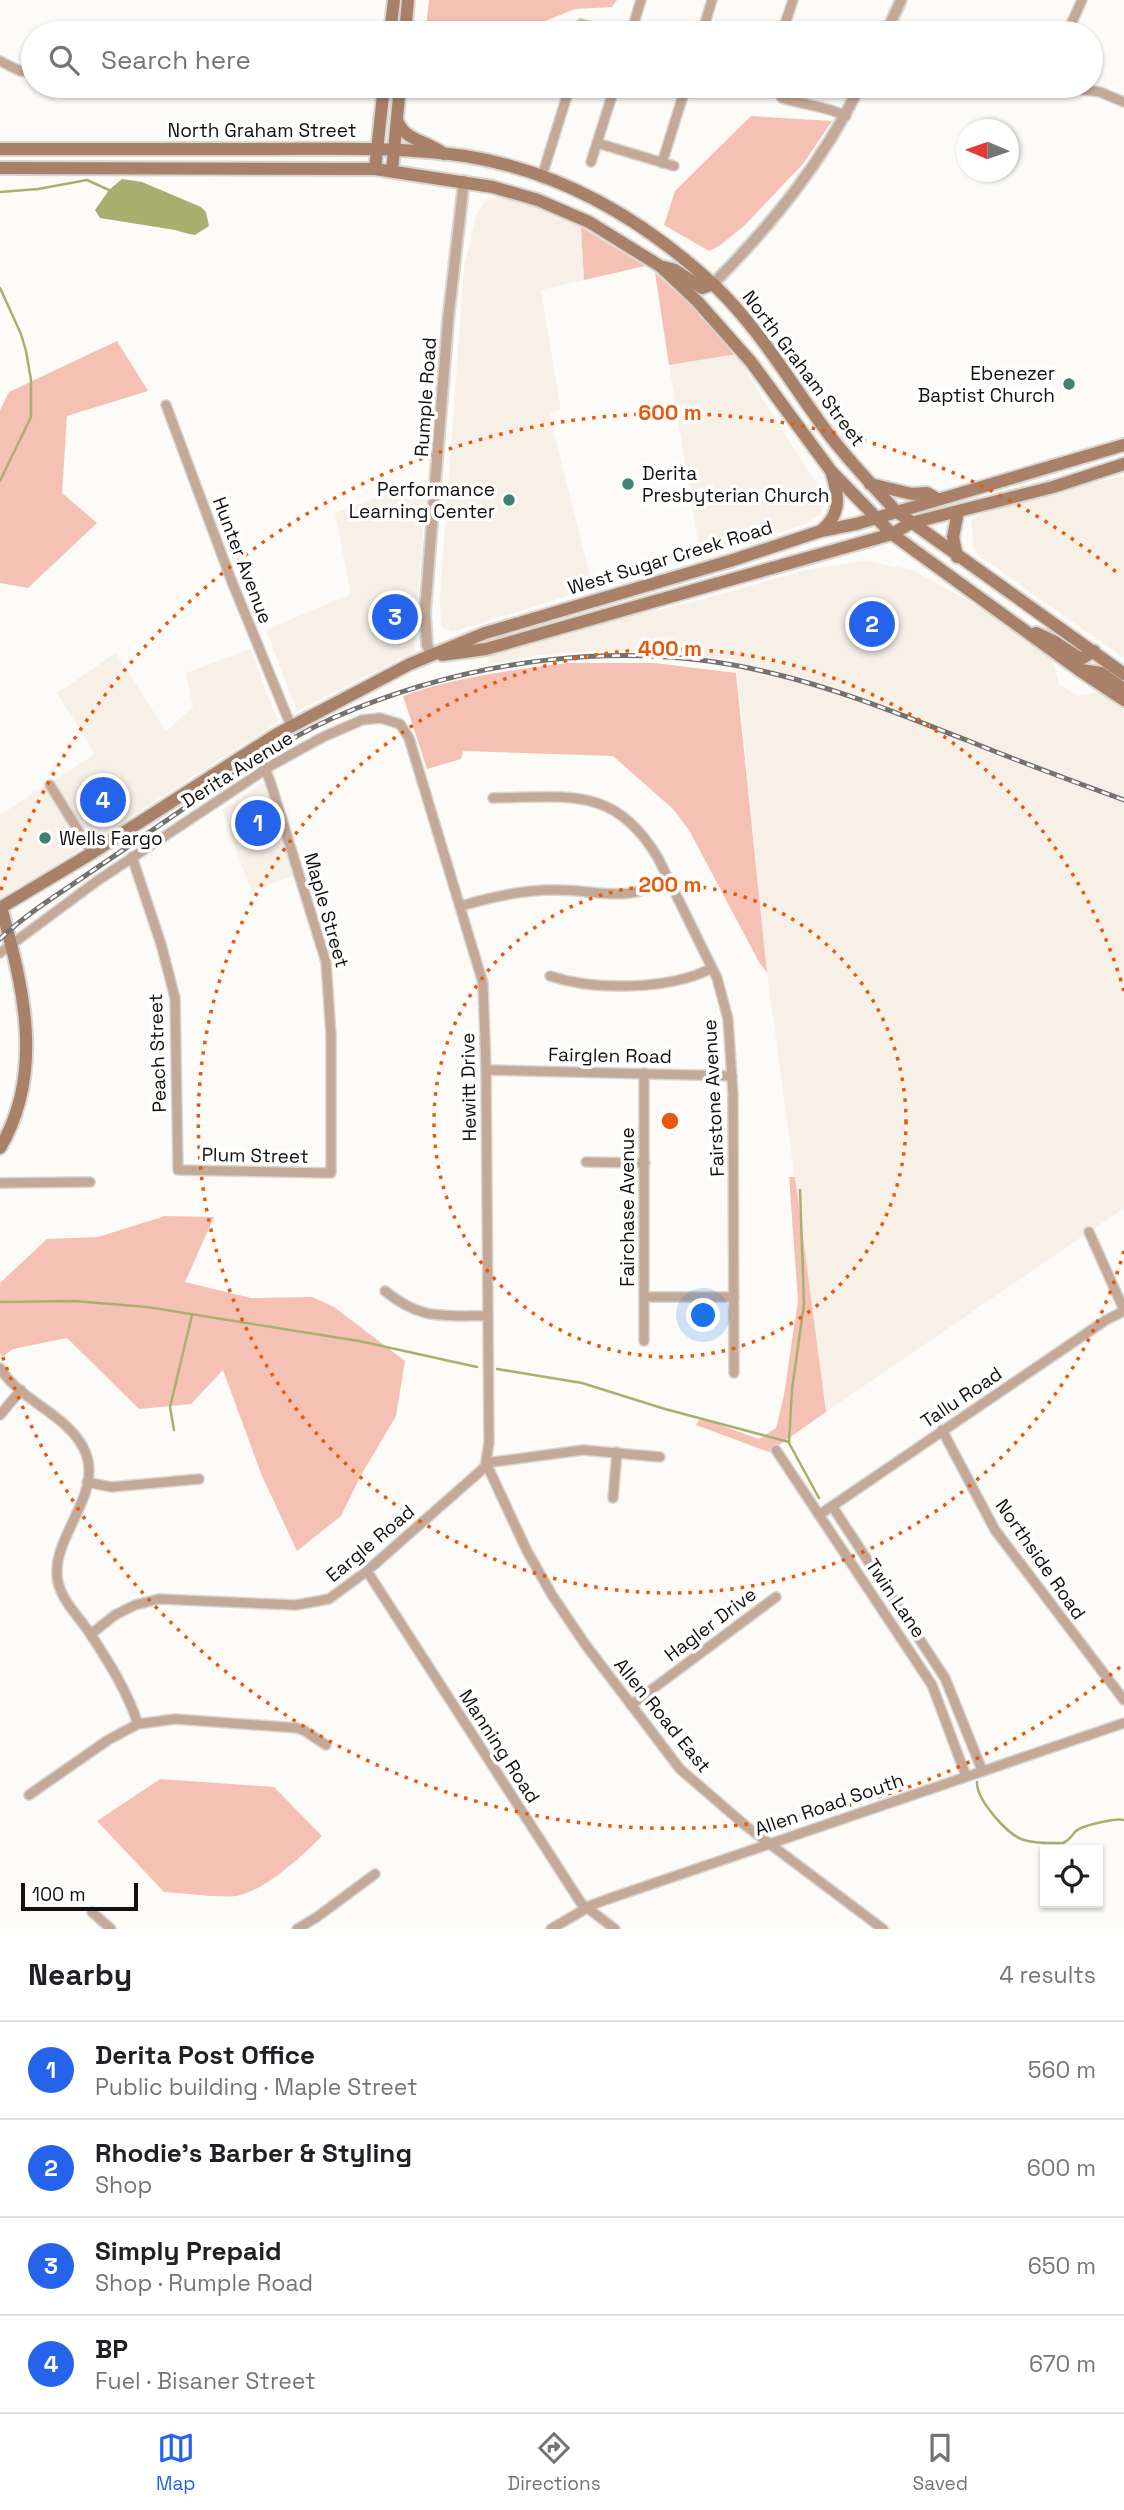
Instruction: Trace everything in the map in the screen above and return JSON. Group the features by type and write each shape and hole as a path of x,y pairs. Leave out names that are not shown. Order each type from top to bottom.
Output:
{"main road":[{"path":"391,21 394,0"},
{"path":"406,21 408,0"},
{"path":"374,169 383,98"},
{"path":"392,171 399,98"},
{"path":"397,120 401,130 407,135 432,145 444,154"},
{"name":"North Graham Street","path":"0,149 377,150 444,154 488,161 542,176 579,191 629,218 665,243 713,284 754,329 828,433 869,484 896,511 1124,674"},
{"name":"North Graham Street","path":"0,168 374,169 464,181 513,192 561,209 615,236 660,267 697,301 751,362 831,471 892,534 1124,700"},
{"path":"660,267 675,270 702,288 713,284"},
{"name":"West Sugar Creek Road","path":"1,907 92,853 291,726 410,664 485,632 730,561 821,531 876,518 1124,445"},
{"name":"West Sugar Creek Road","path":"432,656 486,649 892,534 911,523 1052,487 1124,464"},
{"path":"821,531 834,516 838,503 831,471"},
{"path":"869,484 912,494 927,493 937,499"},
{"path":"957,556 953,529 958,512"},
{"path":"590,619 592,608 597,604 621,597 634,589"},
{"path":"1017,624 1055,642 1075,657 1086,658 1094,651"},
{"path":"1079,670 1101,673 1124,689"},
{"path":"0,1148 19,1104 27,1059 26,1023 11,943 1,907"}],"street":[{"path":"635,21 641,0"},
{"path":"706,21 712,0"},
{"path":"786,21 793,0"},
{"path":"891,21 901,0"},
{"path":"1072,21 1082,0"},
{"path":"0,61 21,71"},
{"path":"1103,93 1124,102"},
{"path":"542,176 566,98"},
{"path":"591,162 611,98"},
{"path":"662,163 682,98"},
{"path":"782,98 830,109 846,116"},
{"path":"713,284 803,183 846,116 854,98"},
{"path":"597,143 674,166"},
{"name":"Rumple Road","path":"432,656 426,645 425,612 448,320 464,181"},
{"name":"Hunter Avenue","path":"166,405 228,572 291,726"},
{"name":"Derita Avenue","path":"0,953 132,857 266,769 323,737 362,720 380,718 400,724"},
{"name":"Hewitt Drive","path":"400,724 413,748 483,983 489,1443 486,1463"},
{"name":"Maple Street","path":"256,747 266,769 326,962 331,1035 331,1173"},
{"path":"50,785 92,853"},
{"name":"Fairstone Avenue","path":"493,798 568,798 604,804 623,815 641,831 658,858 712,968 726,1006 732,1076 734,1373"},
{"name":"Peach Street","path":"132,857 161,944 175,998 178,1170"},
{"path":"461,906 504,894 548,890 627,895 656,887 669,879"},
{"path":"550,976 572,983 659,984 692,978 712,968"},
{"name":"Fairglen Road","path":"486,1070 732,1076"},
{"name":"Fairchase Avenue","path":"643,1341 644,1073"},
{"path":"586,1162 645,1163"},
{"name":"Plum Street","path":"178,1170 331,1173"},
{"path":"0,1183 90,1182"},
{"path":"1089,1232 1124,1310"},
{"path":"385,1291 405,1307 420,1312 487,1316"},
{"path":"645,1297 734,1297"},
{"name":"Tallu Road","path":"819,1515 1124,1310"},
{"path":"0,1368 79,1441 89,1464 88,1482 60,1556 57,1574 64,1597 91,1634 125,1690 138,1724"},
{"path":"0,1415 21,1390"},
{"name":"Northside Road","path":"942,1430 995,1530 1124,1700"},
{"path":"486,1463 583,1450 660,1457"},
{"name":"Twin Lane","path":"776,1450 932,1685 966,1776"},
{"path":"613,1498 617,1452"},
{"name":"Eargle Road","path":"91,1634 115,1615 135,1605 159,1599 281,1605 313,1603 338,1594 478,1474 486,1463"},
{"name":"Allen Road East","path":"486,1463 527,1551 547,1586 585,1644 692,1781 883,1929"},
{"path":"88,1482 111,1487 199,1479"},
{"name":"Twin Lane","path":"832,1506 945,1678 982,1770"},
{"name":"Manning Road","path":"367,1571 581,1903 615,1929"},
{"name":"Hagler Drive","path":"631,1705 776,1597"},
{"path":"29,1795 108,1740 138,1724 175,1719 281,1726 306,1731 326,1745"},
{"name":"Allen Road South","path":"551,1929 587,1908 769,1842 1124,1723"},
{"path":"297,1929 375,1874"},
{"path":"92,1912 111,1929"}],"shaded area":[{"path":"429,0 617,0 612,7 575,9 545,21 427,21"},
{"path":"751,116 832,121 803,164 744,226 709,251 664,225 675,191"},
{"path":"122,179 142,182 201,207 206,212 209,226 195,235 100,218 95,210 109,190"},
{"name":"Performance Learning Center","path":"501,196 581,227 584,280 541,290 561,410 549,413 593,588 452,632 441,627 440,597 464,268 476,215 484,202"},
{"path":"581,227 645,266 584,280"},
{"path":"655,273 701,314 737,354 669,365"},
{"path":"117,341 148,391 67,416 62,493 97,523 28,588 0,583 0,410 9,392"},
{"path":"737,354 824,495 821,514 803,525 700,555 669,365"},
{"path":"1124,476 1124,658 981,557 974,549 971,519 1066,488"},
{"path":"427,479 414,652 297,711 266,630 351,594 335,513"},
{"path":"866,561 913,570 986,611 1052,658 1059,684 1077,696 1102,692 1124,708 1124,1208 826,1412 767,973 736,660 654,652 594,651 539,655 488,665 489,653 599,623 693,602 810,569"},
{"path":"250,649 278,722 0,898 0,815 95,754 57,693 116,653 166,731 193,707 186,673"},
{"path":"568,663 654,663 736,673 767,973 689,830 673,809 613,756 463,751 461,759 427,769 403,696 464,679"},
{"path":"267,781 296,875 251,891 222,810"},
{"path":"789,1177 795,1177 826,1412 769,1452 696,1425 700,1418 759,1439 776,1428 784,1395 798,1300"},
{"path":"165,1216 214,1217 185,1282 251,1298 312,1297 334,1307 405,1361 396,1416 360,1477 341,1516 297,1551 262,1476 223,1370 191,1404 139,1409 67,1338 13,1349 2,1357 0,1353 0,1283 47,1239 98,1237"},
{"path":"160,1779 274,1787 322,1836 282,1872 247,1893 211,1896 164,1892 97,1821"}],"waterway":[{"path":"0,192 38,189 87,180 109,190"},
{"path":"0,288 21,334 31,380 31,417 0,481"},
{"path":"800,1190 804,1304 792,1389 789,1443 819,1498"},
{"path":"0,1302 74,1301 147,1307 359,1341 477,1367"},
{"path":"174,1430 170,1407 192,1315"},
{"path":"497,1369 582,1383 665,1409 789,1442"},
{"path":"977,1782 982,1798 994,1816 1010,1832 1029,1841 1063,1843 1085,1826 1124,1820"}],"railway":[{"path":"0,939 38,908 221,783 313,727 385,698 438,681 493,668 549,660 605,656 661,657 716,662 771,673 871,704 1124,800"}],"place":[{"name":"Ebenezer Baptist Church","path":"1069,384"},
{"name":"Derita Presbyterian Church","path":"628,484"},
{"name":"Performance Learning Center","path":"509,500"},
{"name":"Simply Prepaid","path":"395,617"},
{"name":"Rhodie's Barber & Styling","path":"872,624"},
{"name":"BP","path":"103,800"},
{"name":"Derita Post Office","path":"258,823"},
{"name":"Wells Fargo","path":"45,838"}]}
